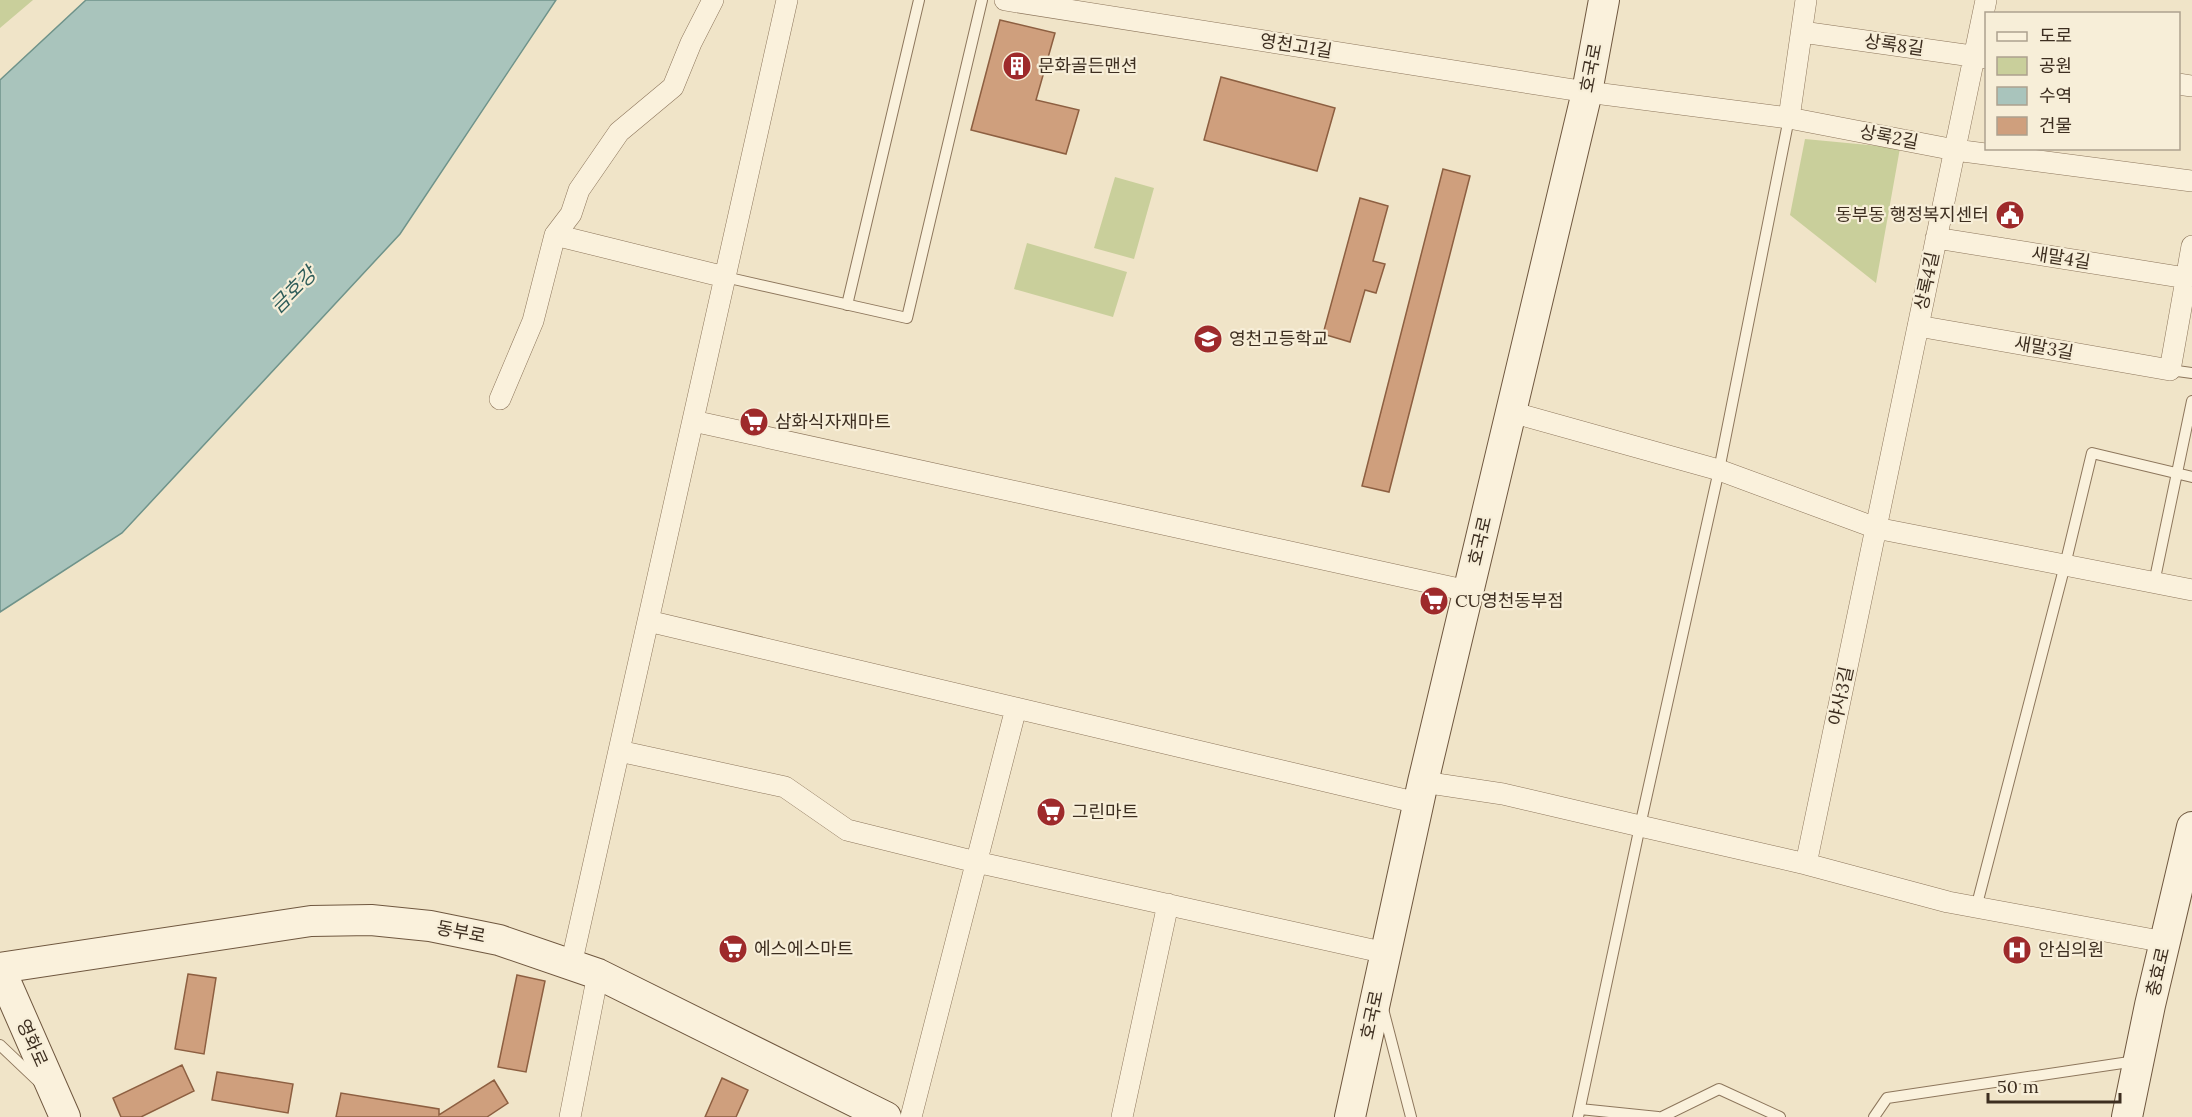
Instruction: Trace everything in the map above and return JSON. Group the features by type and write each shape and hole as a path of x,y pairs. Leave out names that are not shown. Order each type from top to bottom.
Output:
{"street":[{"path":"500,399 533,321 555,235 571,214 579,190 619,132 673,87 691,43 713,0"},
{"path":"570,1117 584,969 619,751 787,0"},
{"name":"영천고1길","path":"1005,0 1587,92"},
{"name":"호국로","path":"1350,1117 1420,792 1587,92 1604,0"},
{"path":"1789,118 1806,0"},
{"name":"상록4길","path":"1876,528 1955,150 1980,58 1986,0"},
{"name":"상록8길","path":"1802,32 1980,58"},
{"name":"상록2길","path":"1587,92 1789,118 1955,150 2192,181"},
{"path":"555,235 725,277"},
{"name":"새말4길","path":"1936,238 2186,278"},
{"path":"2170,370 2192,246"},
{"name":"새말3길","path":"1918,326 2170,370"},
{"path":"1511,412 1719,470 1876,528 2192,590"},
{"path":"693,420 1468,591"},
{"name":"야사3길","path":"1806,864 1876,528"},
{"path":"648,621 1016,708 1420,792 1503,795 1806,864 1948,902 2165,942"},
{"path":"911,1117 1016,708"},
{"path":"619,751 785,787 847,830 976,862 1386,953"},
{"name":"충효로","path":"2127,1117 2192,827"},
{"path":"1122,1117 1168,904"},
{"name":"동부로","path":"0,968 311,921 371,920 430,926 499,940 584,969 886,1117"},
{"name":"영화로","path":"0,968 60,1107"}],"lane":[{"path":"848,305 919,0"},
{"path":"725,277 907,318 982,0"},
{"path":"1780,1117 1719,1089 1660,1117 1579,1113 1719,470 1789,118"},
{"path":"2170,370 2192,373"},
{"path":"2154,583 2192,401"},
{"path":"1976,908 2066,565 2092,453 2192,477"},
{"path":"1378,988 1411,1117"},
{"path":"0,1045 60,1107"},
{"path":"1874,1117 1887,1098 2139,1060"}],"green space":[{"path":"0,0 33,0 0,28"},
{"path":"1805,139 1900,148 1876,283 1790,215"},
{"path":"1115,177 1154,188 1134,259 1094,248"},
{"path":"1027,243 1127,272 1113,317 1014,289"}],"water":[{"name":"금호강","path":"86,0 556,0 400,234 122,533 0,612 0,80"}],"building":[{"name":"문화골든맨션","path":"1000,20 1055,33 1036,100 1079,110 1066,154 971,130"},
{"path":"1221,77 1335,108 1317,171 1204,140"},
{"path":"1443,169 1470,176 1389,492 1362,486"},
{"path":"1360,198 1388,206 1373,261 1385,264 1376,293 1365,290 1350,342 1323,334"},
{"path":"188,974 216,978 204,1054 175,1049"},
{"path":"517,975 545,981 526,1072 498,1067"},
{"path":"182,1065 194,1091 141,1117 121,1117 113,1098"},
{"path":"217,1072 293,1084 288,1113 212,1100"},
{"path":"722,1078 748,1090 736,1117 705,1117"},
{"path":"494,1080 508,1103 487,1117 336,1117 341,1093 439,1109 439,1115"}],"place":[{"name":"문화골든맨션","path":"1017,66"},
{"name":"동부동 행정복지센터","path":"2010,215"},
{"name":"영천고등학교","path":"1208,339"},
{"name":"삼화식자재마트","path":"754,422"},
{"name":"CU영천동부점","path":"1434,601"},
{"name":"그린마트","path":"1051,812"},
{"name":"에스에스마트","path":"733,949"},
{"name":"안심의원","path":"2017,950"}]}
